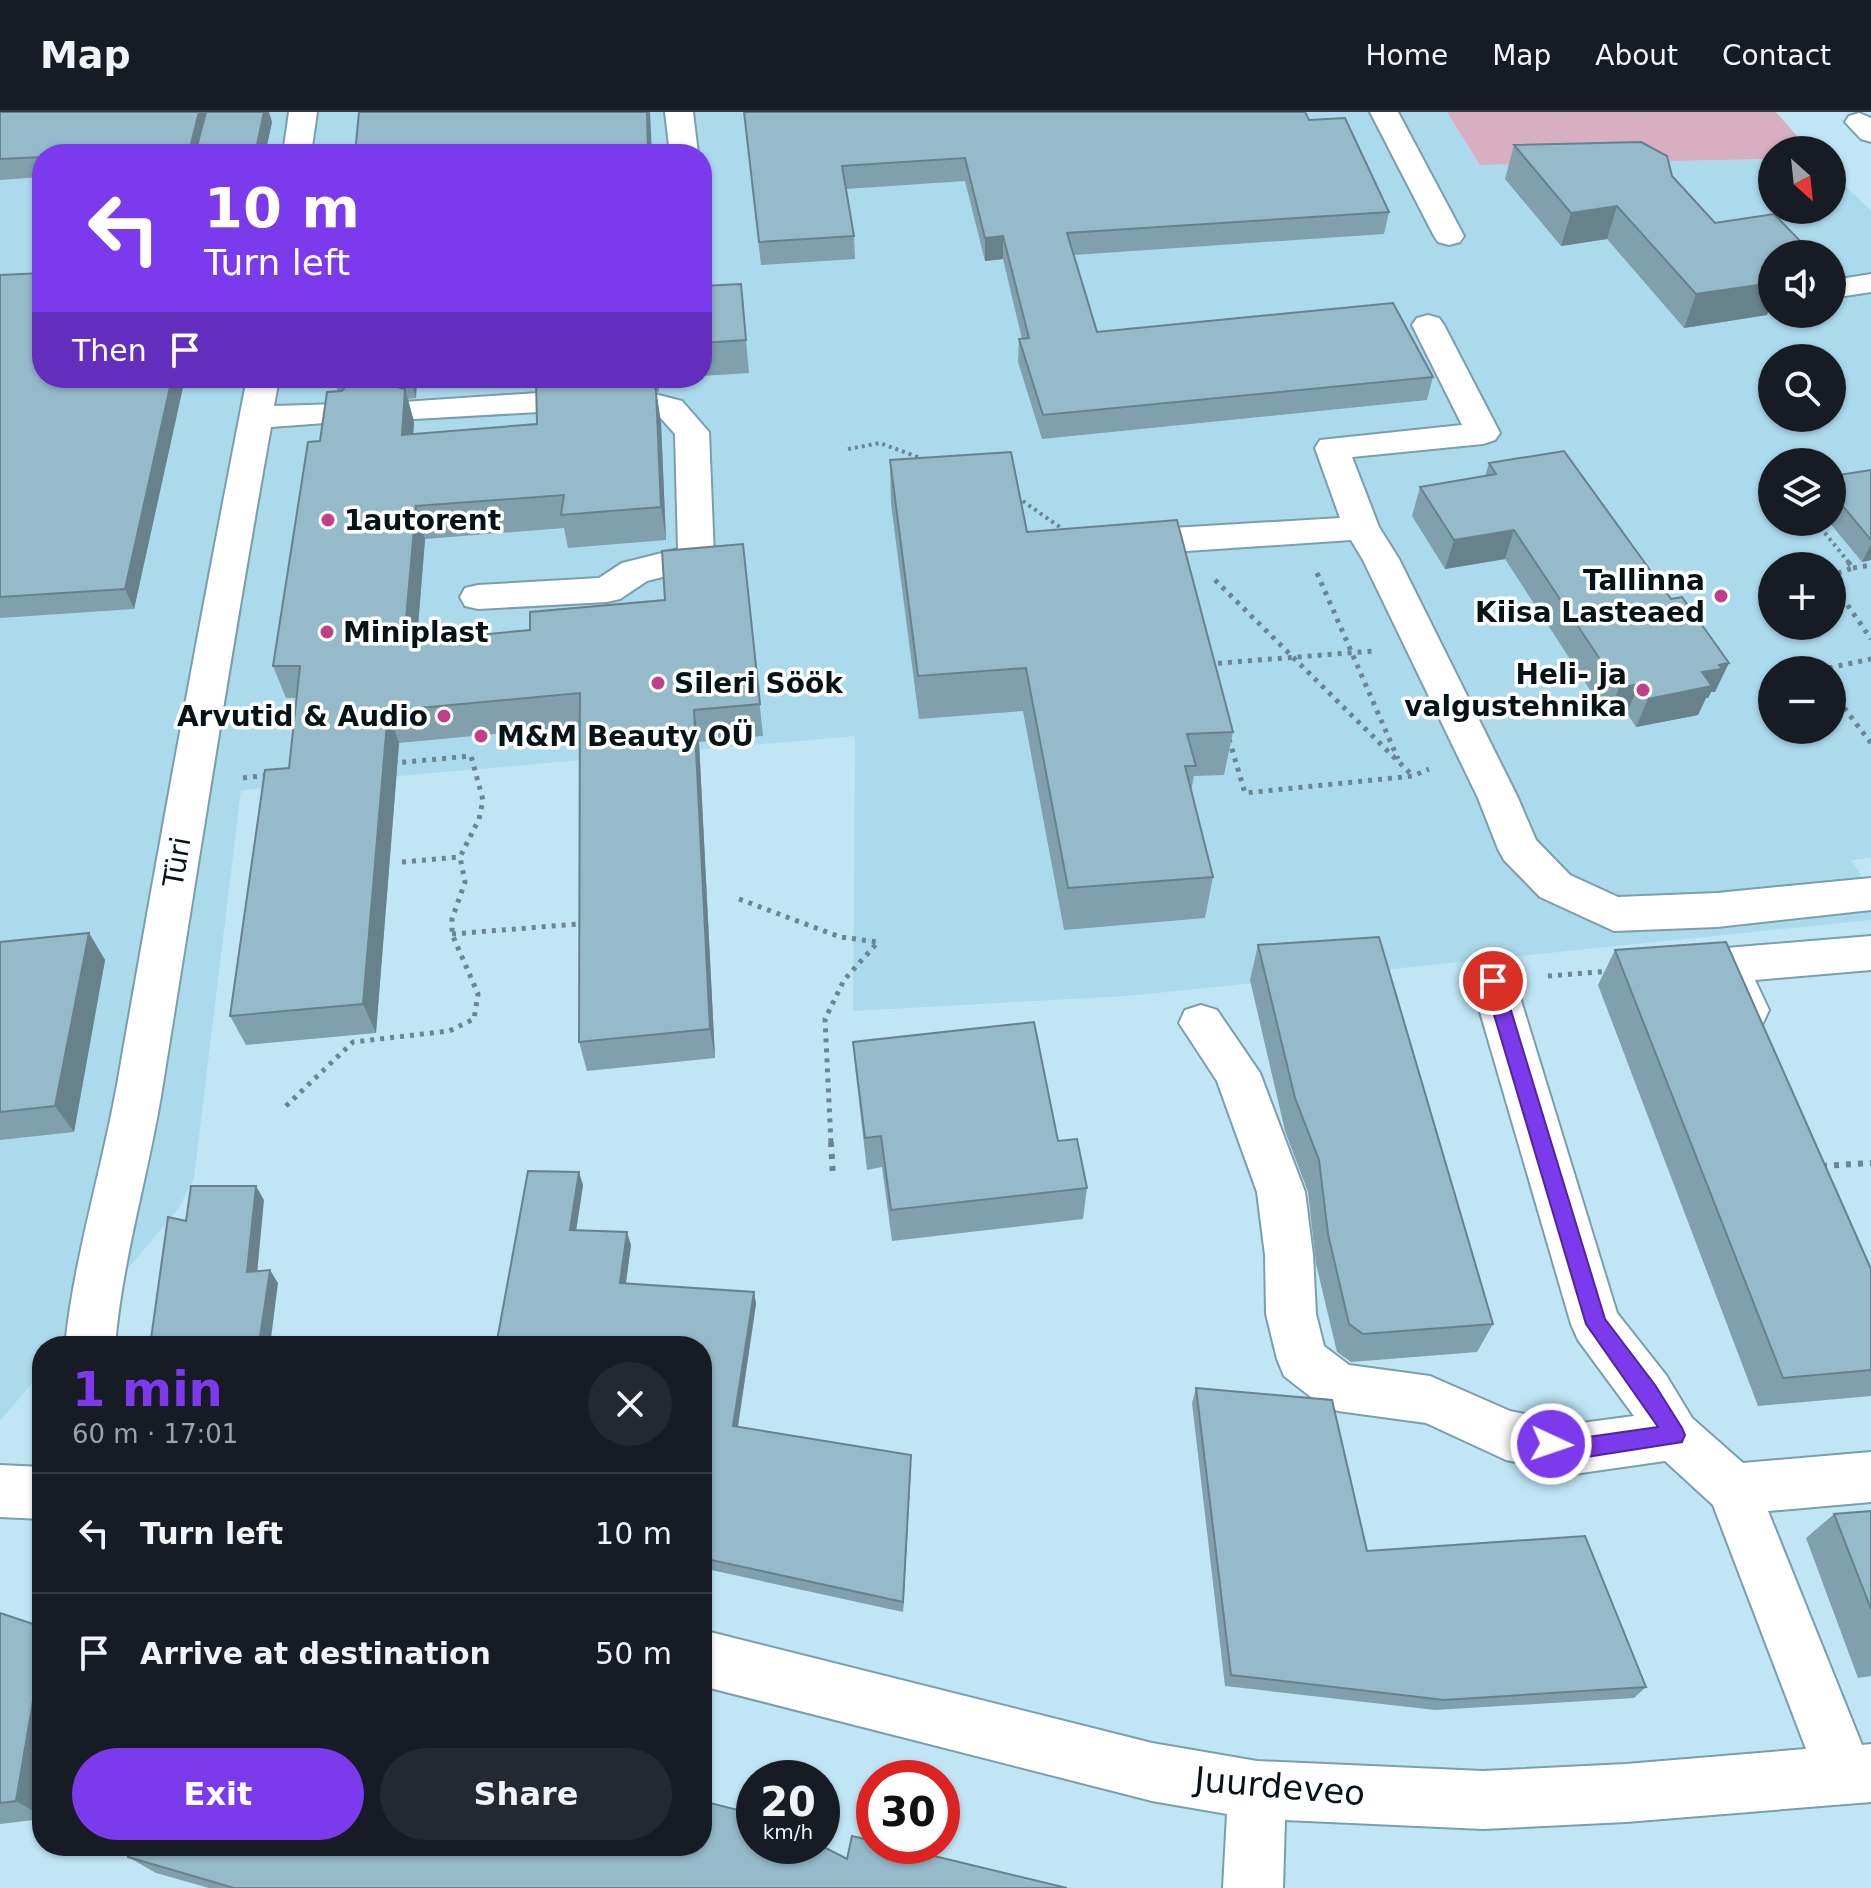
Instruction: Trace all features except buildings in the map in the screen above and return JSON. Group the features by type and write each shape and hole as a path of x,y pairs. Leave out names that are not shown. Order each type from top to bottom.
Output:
{"street":[{"path":"298,144 303,112"},
{"path":"679,112 683,144"},
{"path":"1384,112 1449,236"},
{"path":"1428,325 1483,433 1332,448 1361,528 1381,559 1519,849 1555,886 1614,914 1717,910 1871,894"},
{"path":"456,388 427,409 627,397 670,408 692,432 696,557 635,572 607,590 478,597"},
{"path":"260,398 340,414"},
{"name":"Türi","path":"91,1336 94,1304 137,1101 214,641 260,398"},
{"path":"1172,540 1361,528"},
{"path":"1765,1051 1726,965 1871,953"},
{"path":"1493,981 1596,1324 1648,1392 1674,1435 1734,1489 1758,1557 1858,1774"},
{"path":"1201,1023 1237,1073 1281,1192 1289,1255 1291,1314 1302,1359 1338,1387 1430,1400 1506,1435 1574,1449 1674,1435"},
{"path":"1734,1489 1871,1477"},
{"path":"0,1491 32,1493"},
{"name":"Juurdeveo","path":"712,1661 1152,1772 1257,1790 1483,1800 1858,1774"},
{"path":"1253,1888 1257,1790"}],"path":[{"path":"848,449 880,443 934,463"},
{"path":"1015,493 1019,501 1069,534"},
{"path":"1827,536 1853,568"},
{"path":"1313,563 1399,762"},
{"path":"1871,565 1838,573 1835,587 1871,639"},
{"path":"1214,579 1413,776"},
{"path":"1211,679 1207,664 1424,647"},
{"path":"1846,664 1871,659"},
{"path":"1846,710 1871,743"},
{"path":"1228,736 1245,793 1413,776 1474,750"},
{"path":"286,1106 353,1042 449,1031 474,1019 478,994 452,934 452,919 465,882 460,857 479,819 483,800 471,756 393,764"},
{"path":"191,783 284,774"},
{"path":"402,862 460,857"},
{"path":"739,899 840,937 878,942 844,980 825,1019 833,1176"},
{"path":"452,934 578,924"},
{"path":"1493,981 1617,971"},
{"path":"1817,1166 1871,1163"}],"shaded area":[{"path":"0,112 1447,112 1480,165 1758,159 1758,224 1846,224 1846,187 1871,211 1871,858 1851,860 1871,891 1871,920 1127,996 853,1011 855,736 241,790 194,1178 178,1209 71,1336 32,1336 32,1383 0,1421"},
{"path":"1447,112 1776,112 1797,136 1758,136 1758,159 1480,165"}],"place":[{"name":"1autorent","path":"328,520"},
{"name":"Tallinna Kiisa Lasteaed","path":"1721,596"},
{"name":"Miniplast","path":"327,632"},
{"name":"Sileri Söök","path":"658,683"},
{"name":"Heli- ja valgustehnika","path":"1643,690"},
{"name":"Arvutid & Audio","path":"444,716"},
{"name":"M&M Beauty OÜ","path":"481,736"}],"route":[{"path":"1493,981 1596,1324 1648,1392 1674,1435 1574,1449 1551,1444"}]}
